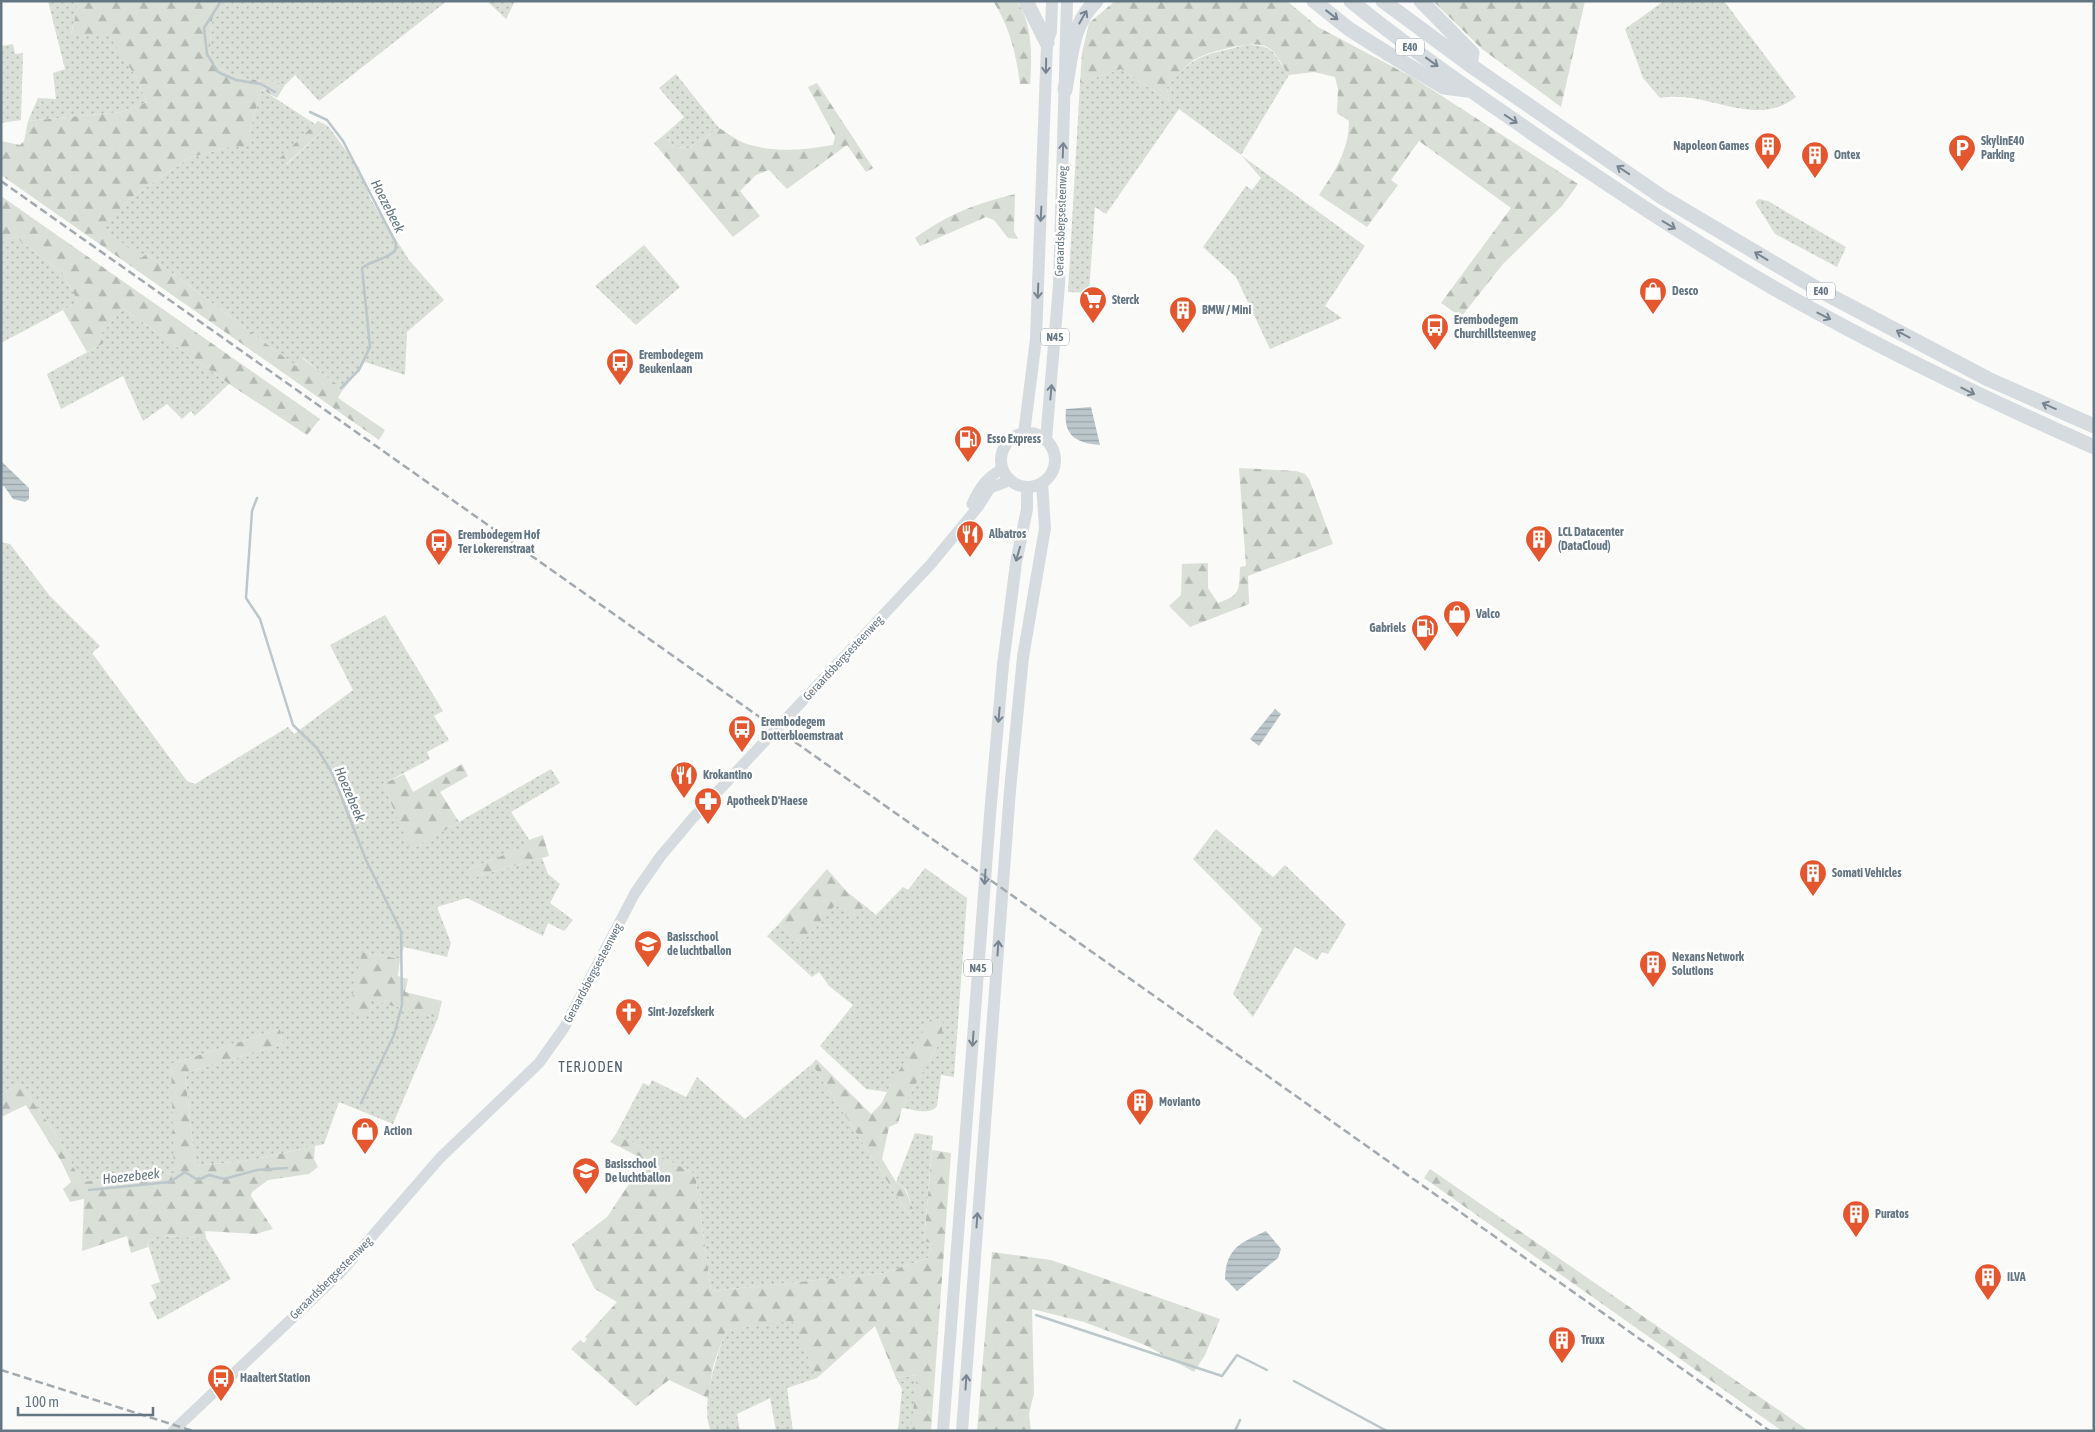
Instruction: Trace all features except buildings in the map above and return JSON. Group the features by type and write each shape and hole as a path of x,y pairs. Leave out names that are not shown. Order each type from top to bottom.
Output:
{"highway":[{"path":"1026,1 1047,43"},
{"name":"Geraardsbergsesteenweg","path":"1024,434 1036,339 1047,43 1051,31 1052,1"},
{"name":"Geraardsbergsesteenweg","path":"1042,483 1048,478 1054,466 1054,454 1046,440 1059,285 1067,1"},
{"path":"1065,90 1070,52 1078,28 1088,9 1096,1"},
{"path":"1314,1 1350,29 1444,87 1471,91"},
{"name":"E40","path":"1351,1 1384,28 1471,91 1650,213 1814,311 1980,397 2094,447"},
{"name":"E40","path":"1384,1 1470,65 1662,197 1820,290 1988,379 2094,426"},
{"path":"1421,1 1472,52 1470,65"},
{"path":"1042,483 1027,487 1011,480 1002,469 1001,459 1007,444 1014,438 1024,434 1039,436 1046,440"},
{"name":"N45","path":"962,1431 1010,790 1023,657 1045,528 1042,483"},
{"name":"N45","path":"944,1431 991,796 1012,586 1027,510 1027,487"}],"main road":[{"name":"Geraardsbergsesteenweg","path":"971,513 971,506 978,489 987,478 1002,469"},
{"name":"Geraardsbergsesteenweg","path":"173,1431 341,1272 440,1158 538,1063 564,1028 635,893 660,856 692,819 930,564 978,507 990,488 1011,480"}],"green space":[{"path":"48,1 79,1 71,34 108,33 136,77 147,102 121,112 28,121 38,98 56,99 53,73 65,69"},
{"path":"79,1 224,1 213,13 209,58 217,66 235,76 285,85 277,98 261,89 246,147 229,147 189,158 128,200 103,227 141,258 147,254 296,366 302,358 343,389 338,398 385,430 379,440 1,175 1,141 20,145 24,141 28,121 121,112 147,102 136,77 108,34 71,35"},
{"path":"224,1 447,1 319,101 295,75 285,85 244,78 226,72 209,58 213,12"},
{"path":"487,1 515,1 506,19"},
{"path":"993,1 1017,1 1022,10 1029,31 1030,84 1020,84 1011,41 1004,21"},
{"path":"1115,1 1287,1 1318,27 1414,78 1578,184 1562,206 1503,264 1461,317 1441,303 1511,208 1419,141 1391,180 1398,185 1367,227 1319,195 1340,160 1347,141 1349,121 1337,113 1338,89 1335,77 1314,72 1289,75 1276,55 1265,46 1250,45 1229,48 1194,60 1167,87 1169,101 1121,69 1080,83 1082,53 1089,23"},
{"path":"1433,1 1585,1 1561,107 1482,49"},
{"path":"1664,1 1724,1 1796,97 1780,106 1764,110 1747,109 1696,99 1660,98 1643,78 1625,29"},
{"path":"13,44 15,54 23,53 21,120 1,123 1,46"},
{"path":"1246,45 1256,45 1269,49 1289,75 1241,155 1179,109 1106,214 1095,207 1089,293 1068,292 1080,83 1121,69 1169,101 1167,87 1194,61 1211,54"},
{"path":"676,74 719,128 689,148 674,147 664,135 684,117 659,88"},
{"path":"817,83 873,168 866,172 847,145 787,189 769,170 756,175 740,191 760,216 733,237 654,143 664,135 674,147 689,148 719,128 743,143 768,149 800,149 833,145 835,137 808,87"},
{"path":"261,89 315,124 281,158 287,164 328,126 359,168 371,200 409,260 444,300 407,332 405,375 365,362 343,390 303,358 296,366 147,254 141,259 102,227 128,200 189,158 229,147 246,147"},
{"path":"318,121 328,126 286,164 280,158"},
{"path":"1241,155 1365,246 1325,306 1342,318 1270,349 1236,277 1203,247 1246,186 1252,190 1261,178"},
{"path":"1015,194 1014,231 1018,239 1008,238 994,220 986,217 920,246 915,238 939,222 962,211"},
{"path":"1,196 320,419 307,435 229,384 123,308 100,335 104,343 87,352 63,310 78,302 63,273 15,237 1,240"},
{"path":"1759,199 1768,201 1846,247 1837,267 1775,234 1755,202"},
{"path":"15,237 63,273 78,302 1,343 1,240"},
{"path":"644,245 680,287 636,325 595,286"},
{"path":"123,308 229,384 195,416 191,411 182,419 167,404 143,421 123,376 61,409 47,374 104,343 100,335"},
{"path":"1239,468 1296,471 1305,474 1309,479 1333,544 1248,576 1249,604 1190,627 1169,606 1181,595 1182,564 1208,563 1208,588 1218,603 1235,594 1239,586 1240,567 1246,566"},
{"path":"1,542 10,544 50,596 100,646 92,653 187,781 195,784 288,727 294,734 353,690 330,645 385,615 443,711 434,716 449,740 427,752 430,759 383,784 412,849 551,769 560,783 511,812 532,844 467,870 471,878 542,858 548,874 560,884 550,903 573,920 564,931 548,923 543,936 467,898 437,907 451,943 447,957 404,947 400,959 362,952 370,999 438,1018 393,1124 339,1102 324,1144 251,1160 195,1166 185,1073 283,1044 280,1029 171,1064 175,1173 81,1182 58,1137 20,1084 1,1094"},
{"path":"462,764 468,776 440,792 459,822 411,850 383,784 404,774 413,792"},
{"path":"1216,829 1273,877 1285,865 1346,924 1328,954 1322,952 1317,960 1295,947 1253,1017 1233,994 1262,929 1193,859"},
{"path":"543,835 549,856 471,878 467,870 531,844 529,840"},
{"path":"925,868 967,898 954,1077 941,1075 937,1106 930,1111 902,1108 941,1040 892,1082 887,1092 866,1089 820,1046 853,1005 829,986 819,972 812,977 767,936 778,925 801,943 838,901 856,916 865,906 876,915 903,887 908,890"},
{"path":"827,869 847,892 865,906 856,917 838,902 801,943 778,925"},
{"path":"362,952 400,959 398,976 408,979 405,992 442,1001 438,1018 371,1000 367,1016 349,1012"},
{"path":"932,1017 943,1022 941,1040 902,1108 898,1123 889,1127 882,1159 896,1182 905,1189 913,1209 909,1215 812,1064 816,1059 871,1114 881,1104 892,1082"},
{"path":"280,1029 283,1044 185,1073 195,1166 251,1160 315,1146 314,1159 318,1167 309,1174 268,1180 252,1192 251,1196 273,1229 256,1234 205,1231 206,1238 158,1236 147,1242 148,1247 131,1253 127,1236 82,1251 84,1199 70,1202 63,1189 71,1182 61,1161 26,1105 1,1117 1,1094 20,1084 58,1137 81,1182 174,1173 171,1064"},
{"path":"812,1064 909,1215 913,1209 906,1189 896,1182 915,1133 933,1136 924,1240 932,1242 928,1258 884,1273 711,1291 695,1174 616,1134 643,1083 649,1086 652,1080 686,1097 697,1077 745,1119"},
{"path":"616,1134 695,1174 711,1291 884,1273 928,1258 932,1243 924,1241 932,1150 951,1153 931,1431 911,1431 917,1375 896,1378 875,1326 817,1378 792,1321 726,1330 713,1366 708,1398 669,1380 636,1406 571,1349 580,1340 584,1343 587,1339 585,1337 617,1302 595,1289 572,1244 607,1217 645,1160 610,1142"},
{"path":"1430,1169 1809,1431 1782,1431 1424,1178"},
{"path":"158,1236 206,1238 231,1279 158,1320 149,1303 157,1298 151,1285 160,1282 147,1242"},
{"path":"992,1252 1051,1260 1220,1319 1205,1355 1194,1372 1145,1345 1084,1322 1032,1309 1034,1393 1029,1414 1031,1431 977,1431"},
{"path":"792,1320 817,1378 787,1388 793,1431 776,1431 770,1398 737,1414 740,1431 711,1431 707,1409 708,1395 726,1330"},
{"path":"917,1375 912,1431 898,1431 902,1389 896,1378"}],"shaded area":[{"path":"1091,407 1100,445 1077,440 1072,436 1067,425 1066,409"},
{"path":"1,461 29,488 29,499 25,502 13,499 4,486 1,487"},
{"path":"1275,709 1281,714 1259,746 1250,739"},
{"path":"1266,1231 1281,1249 1278,1258 1237,1291 1225,1279 1228,1260 1242,1243"}],"waterway":[{"name":"Hoezebeek","path":"221,1 204,28 207,54 218,72 236,80 261,84 275,92"},
{"name":"Hoezebeek","path":"310,112 327,120 343,141 396,243 395,251 391,254 362,268 370,347 359,370 341,388"},
{"name":"Hoezebeek","path":"257,498 252,511 246,598 260,619 293,725 317,748 332,773 366,860 401,931 402,1005 394,1035 361,1103"},
{"name":"Hoezebeek","path":"89,1190 170,1182 185,1172 198,1180 209,1175 224,1179 257,1170 287,1168"},
{"path":"1036,1315 1222,1376 1237,1355 1267,1370"},
{"path":"1294,1381 1387,1431"},
{"path":"1235,1431 1240,1420"}],"railway":[{"path":"1,181 1770,1431"},
{"path":"1,1370 193,1431"}],"place":[{"name":"Napoleon Games","path":"1768,170"},
{"name":"SkylinE40 Parking","path":"1962,172"},
{"name":"Ontex","path":"1815,179"},
{"name":"Desco","path":"1653,315"},
{"name":"Sterck","path":"1093,324"},
{"name":"BMW / Mini","path":"1183,334"},
{"name":"Erembodegem Churchillsteenweg","path":"1435,351"},
{"name":"Erembodegem Beukenlaan","path":"620,386"},
{"name":"Esso Express","path":"968,463"},
{"name":"Albatros","path":"970,558"},
{"name":"LCL Datacenter (DataCloud)","path":"1539,563"},
{"name":"Erembodegem Hof Ter Lokerenstraat","path":"439,566"},
{"name":"Valco","path":"1457,638"},
{"name":"Gabriels","path":"1425,652"},
{"name":"Erembodegem Dotterbloemstraat","path":"742,753"},
{"name":"Krokantino","path":"684,799"},
{"name":"Apotheek D'Haese","path":"708,825"},
{"name":"Somati Vehicles","path":"1813,897"},
{"name":"Basisschool de luchtballon","path":"648,968"},
{"name":"Nexans Network Solutions","path":"1653,988"},
{"name":"Sint-Jozefskerk","path":"629,1036"},
{"name":"Movianto","path":"1140,1126"},
{"name":"Action","path":"365,1155"},
{"name":"Basisschool De luchtballon","path":"586,1195"},
{"name":"Puratos","path":"1856,1238"},
{"name":"ILVA","path":"1988,1301"},
{"name":"Truxx","path":"1562,1364"},
{"name":"Haaltert Station","path":"221,1402"}],"district":[{"name":"TERJODEN","path":"591,1067"}]}
